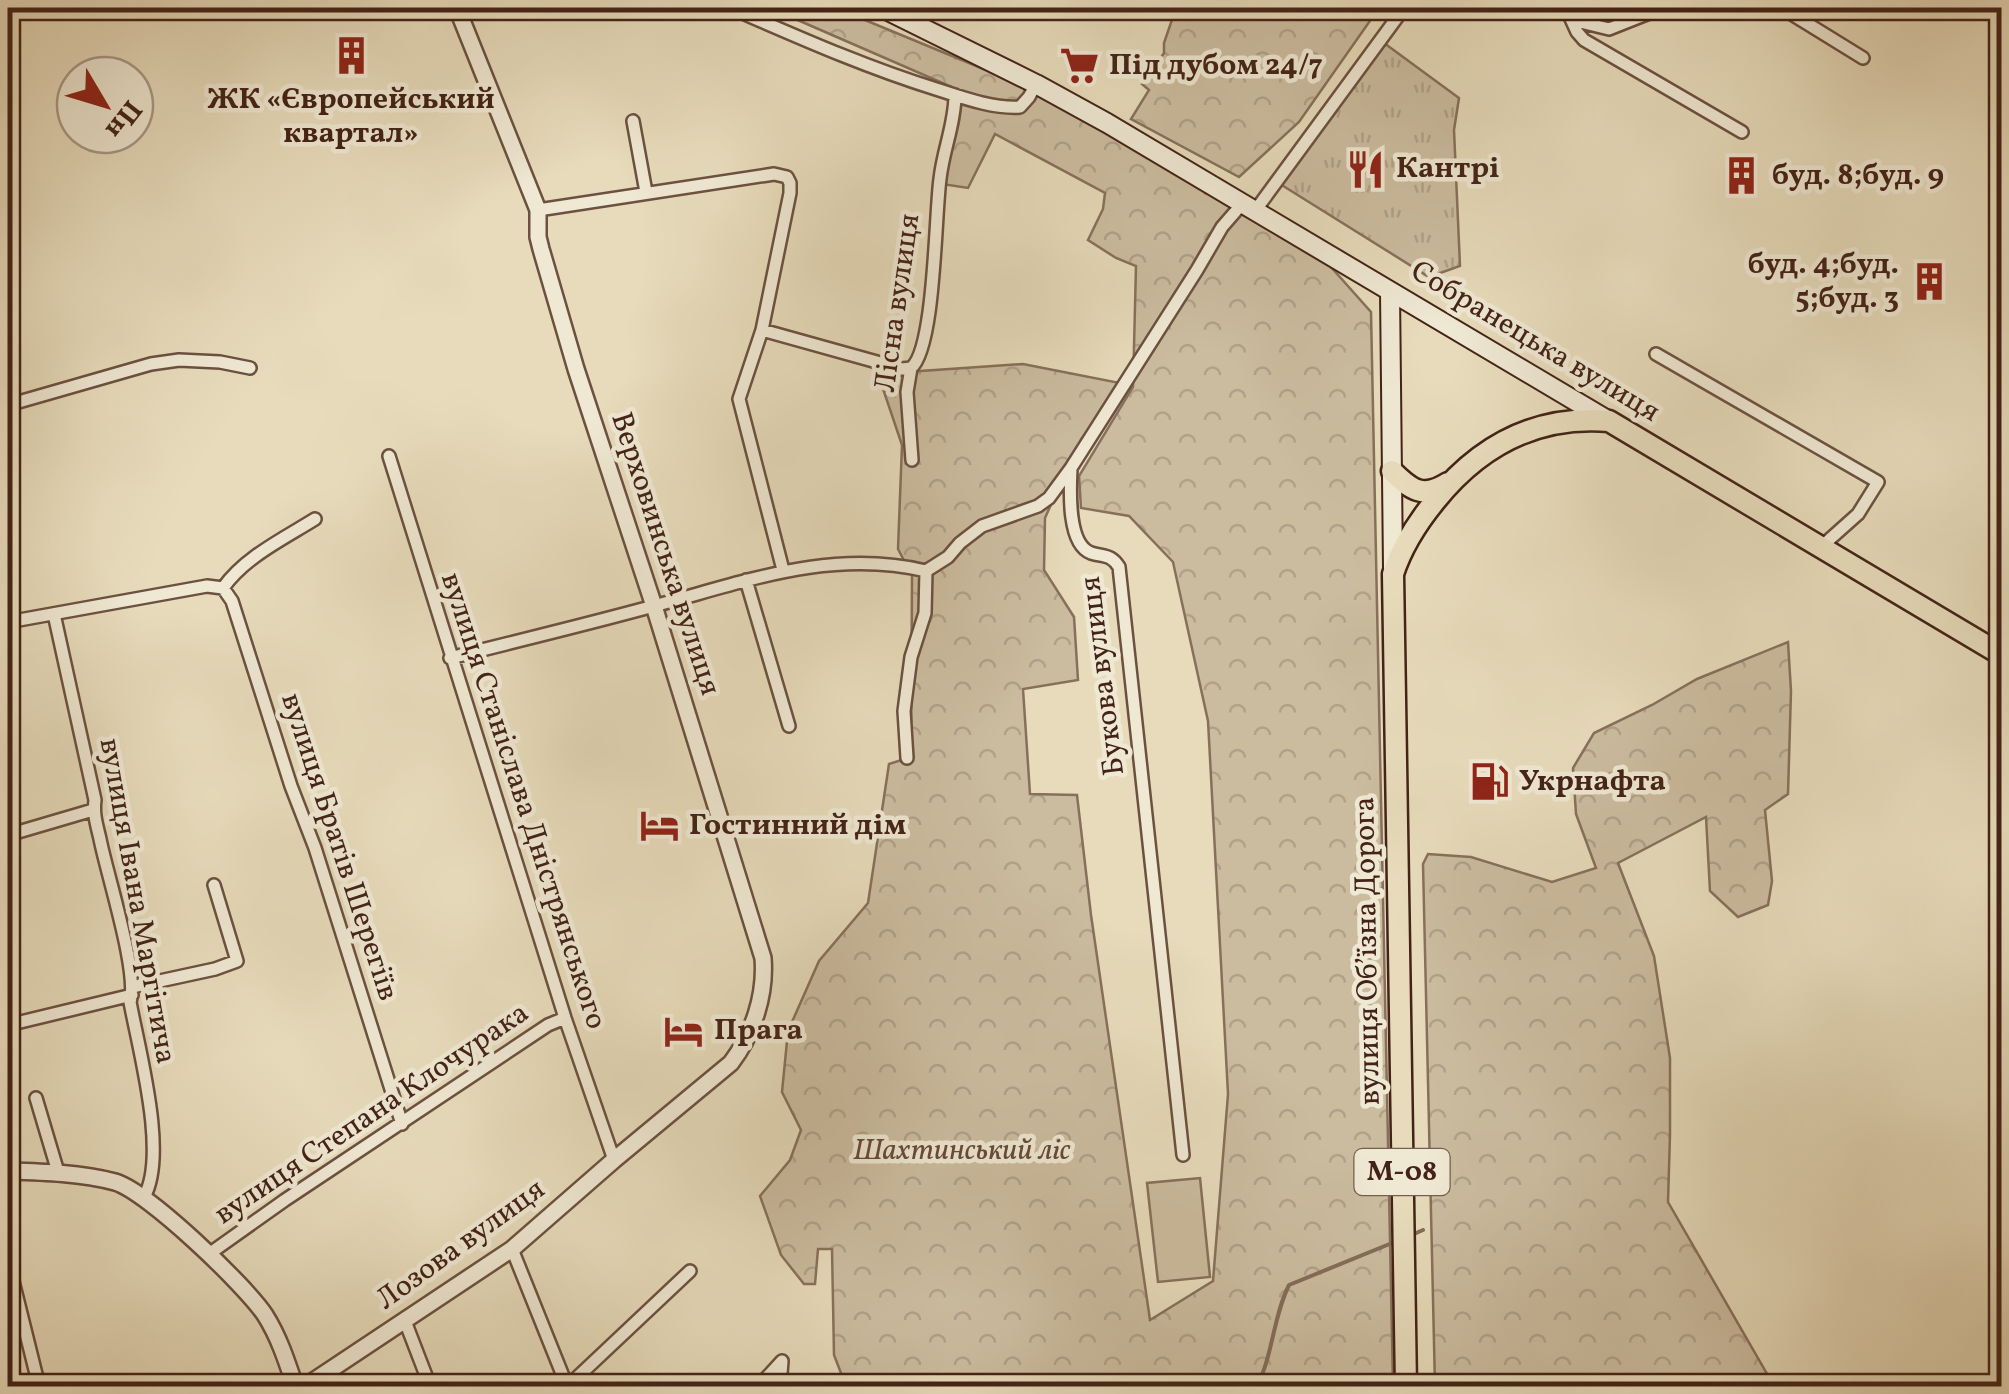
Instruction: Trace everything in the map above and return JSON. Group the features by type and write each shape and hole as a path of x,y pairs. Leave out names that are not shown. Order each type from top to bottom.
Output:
{"highway":[{"name":"вулиця Обʼїзна Дорога","path":"1406,1386 1393,574 1399,555 1423,516 1458,475 1497,444 1534,428 1585,419 1609,421"},
{"name":"Собранецька вулиця","path":"1609,421 2002,655"},
{"path":"1392,471 1422,492 1436,490 1458,475"}],"main road":[{"name":"Собранецька вулиця","path":"882,8 1036,84 1609,421"},
{"name":"вулиця Обʼїзна Дорога","path":"1390,292 1393,574"}],"street":[{"name":"Верховинська вулиця","path":"457,8 538,210 538,237 576,369 654,606 764,966 758,1006 742,1048 686,1099"},
{"path":"731,8 858,62 955,95 1008,108 1020,107 1036,84"},
{"name":"Букова вулиця","path":"1183,1156 1119,566 1110,556 1086,551 1080,544 1069,502 1071,468 1222,226 1248,207 1404,8"},
{"path":"1566,8 1584,40 1742,132"},
{"path":"1572,20 1610,29 1662,8"},
{"path":"1782,8 1864,58"},
{"name":"Лісна вулиця","path":"912,460 907,392 911,368 917,363 924,343 939,180 955,114 955,95"},
{"path":"633,121 646,192"},
{"path":"538,210 774,174 787,178 790,193 762,330 738,399 782,570"},
{"path":"762,330 911,368"},
{"path":"1656,354 1878,482 1858,514 1822,547"},
{"path":"8,406 152,364 220,362 250,368"},
{"name":"вулиця Станіслава Дністрянського","path":"389,456 565,1018 614,1160"},
{"path":"450,658 782,570 892,563 926,570 948,557 982,526 1038,506 1071,468"},
{"path":"1048,498 1069,502"},
{"path":"8,622 206,586 223,588 249,562 315,520"},
{"path":"907,758 904,711 910,657 925,613 926,570"},
{"path":"746,580 789,726"},
{"name":"вулиця Братів Шерегіїв","path":"223,588 232,600 290,786 315,848 402,1124"},
{"name":"вулиця Івана Маргітича","path":"54,614 129,964 130,1002 154,1143 150,1186 144,1196"},
{"path":"8,835 93,810"},
{"path":"8,999 11,1023 236,962 214,885"},
{"name":"вулиця Степана Клочурака","path":"208,1254 548,1024 565,1018"},
{"path":"36,1098 58,1172"},
{"name":"Лозова вулиця","path":"306,1386 512,1249 686,1099"},
{"path":"8,1172 58,1172 118,1183 144,1196 263,1311 296,1386"},
{"path":"512,1249 567,1386 690,1271"},
{"path":"8,1261 39,1386"},
{"path":"405,1321 430,1386"},
{"path":"760,1386 782,1361 780,1386"}],"green space":[{"name":"Шахтинський ліс","path":"770,8 836,8 1015,82 1139,150 1330,266 1371,312 1393,1386 846,1386 834,1355 832,1249 818,1249 815,1284 804,1284 781,1255 760,1196 790,1160 801,1130 782,1092 788,1031 819,961 868,903 889,764 911,757 912,576 898,549 902,445 878,374 1023,364 1125,384 1069,464 1045,518 1044,570 1074,617 1078,680 1023,689 1030,794 1077,795 1150,1320 1213,1281 1228,1094 1208,721 1173,562 1129,516 1081,508 1079,476 1133,387 1136,266 1088,240 1103,209 1105,193 995,134 968,188 942,184 961,91"},
{"path":"1176,8 1379,8 1299,122 1239,177 1131,119 1149,90 1142,84 1164,53"},
{"path":"1384,43 1459,98 1454,130 1460,266 1429,277 1280,184"},
{"path":"1788,642 1788,794 1765,810 1772,881 1768,905 1738,917 1710,891 1706,817 1618,863 1654,956 1670,1058 1668,1202 1774,1386 1435,1386 1423,864 1428,854 1471,857 1552,882 1596,868 1576,814 1573,768 1594,733 1697,679"},
{"path":"1200,1178 1210,1277 1158,1282 1147,1183"}],"waterway":[{"path":"1414,1234 1423,1230"},
{"path":"1257,1386 1289,1285 1392,1243"}],"place":[{"name":"ЖК «Європейський квартал»","path":"351,56"},
{"name":"Під дубом 24/7","path":"1079,66"},
{"name":"Кантрі","path":"1366,169"},
{"name":"буд. 8;буд. 9","path":"1742,176"},
{"name":"буд. 4;буд. 5;буд. 3","path":"1929,282"},
{"name":"Укрнафта","path":"1489,782"},
{"name":"Гостинний дім","path":"659,826"},
{"name":"Прага","path":"684,1031"}]}
